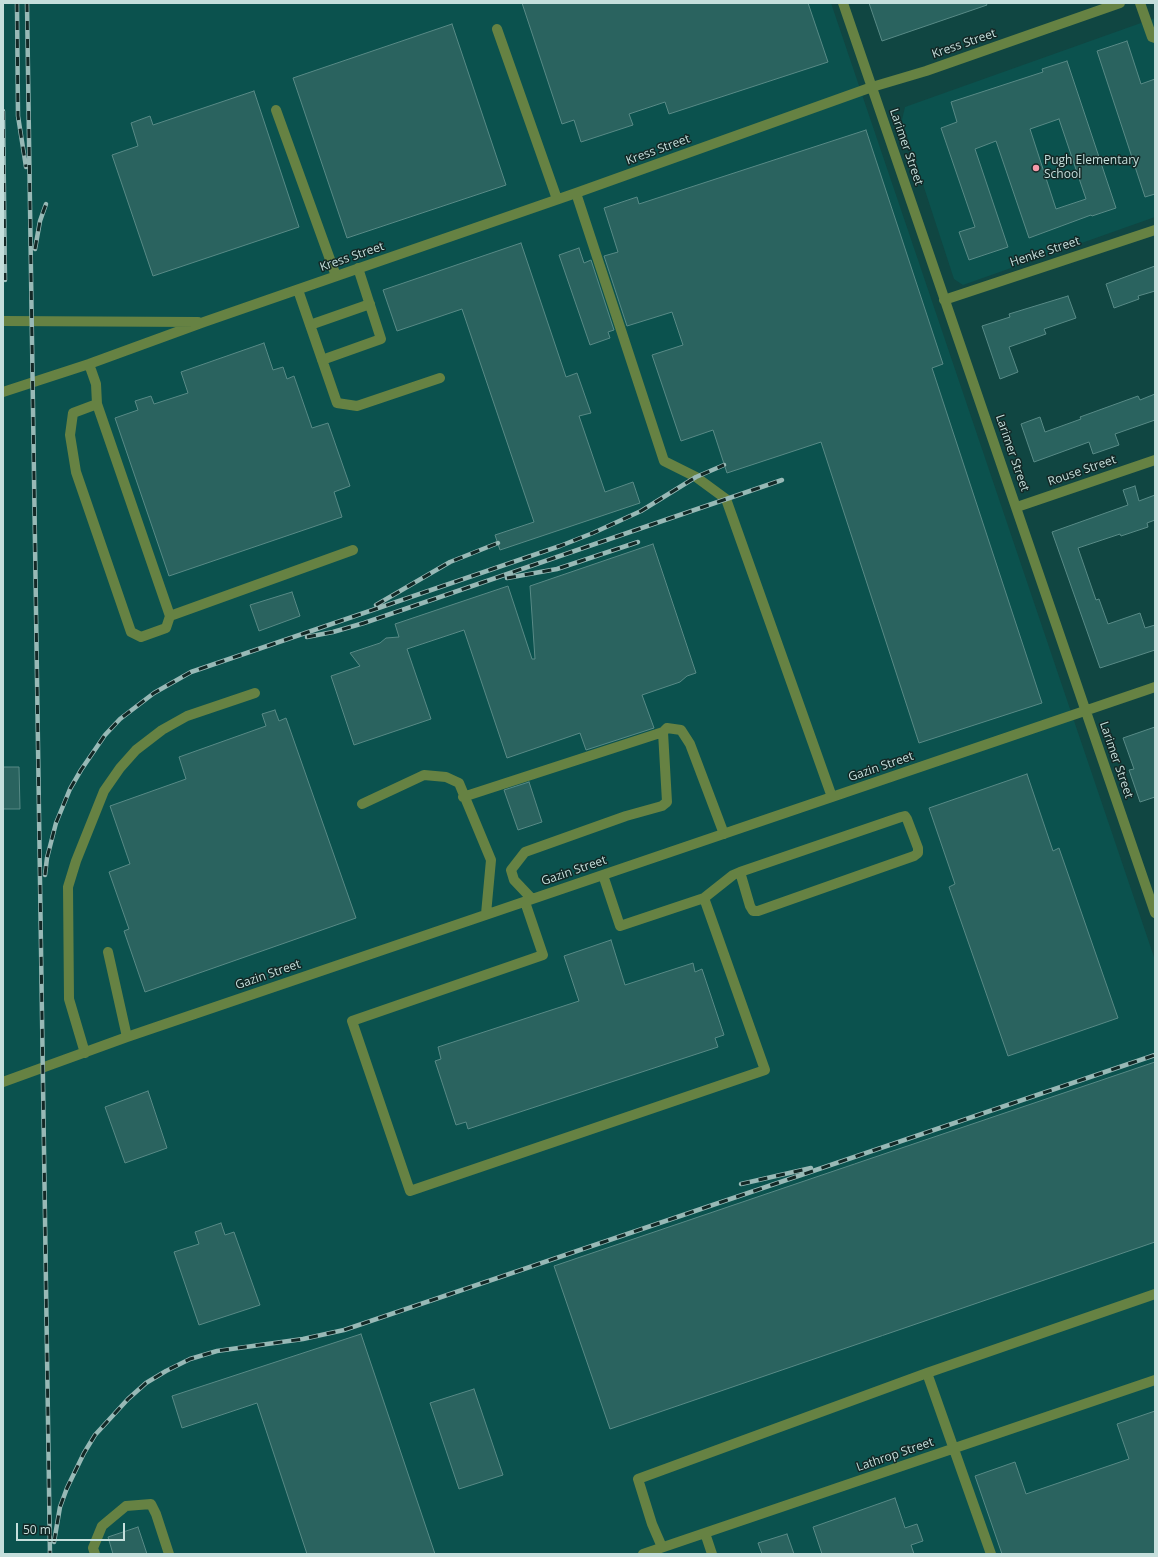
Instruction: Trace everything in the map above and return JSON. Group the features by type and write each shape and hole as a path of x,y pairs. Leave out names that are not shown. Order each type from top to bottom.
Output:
{"street":[{"name":"Larimer Street","path":"843,3 1155,913"},
{"name":"Kress Street","path":"3,392 89,364 358,268 557,200 872,87 926,71 1120,3"},
{"path":"1140,3 1152,37 1155,38"},
{"path":"497,29 557,200"},
{"path":"276,110 336,276"},
{"path":"576,193 664,461 696,477 726,499 832,797"},
{"name":"Henke Street","path":"944,300 1155,230"},
{"path":"322,360 381,339 358,268"},
{"path":"298,290 337,403 357,406 440,378"},
{"path":"310,325 370,304"},
{"name":"Kress Street","path":"3,321 204,322"},
{"path":"89,364 96,384 97,404 170,616 166,628 141,637 131,632 76,472 70,435 73,413 97,404"},
{"name":"Rouse Street","path":"1017,507 1155,460"},
{"path":"170,616 353,550"},
{"name":"Gazin Street","path":"3,1082 128,1037 486,914 1155,687"},
{"path":"85,1053 69,1000 68,887 76,861 104,791 120,768 136,750 162,730 187,716 255,693"},
{"path":"463,797 663,732 667,728 681,730 690,744 724,834"},
{"path":"663,732 667,802 662,806 626,816 525,852 511,870 514,880 528,900 543,955 352,1021 410,1191 765,1070 704,898"},
{"path":"362,804 424,776 436,775 459,783 463,797 491,860 486,914"},
{"path":"603,875 620,926 704,898 733,875 740,872 905,816 918,848 918,854 914,856 758,911 753,911 750,906 740,872"},
{"path":"108,952 128,1037"},
{"path":"662,1548 652,1524 638,1479 928,1373 1155,1294"},
{"path":"928,1373 991,1554"},
{"name":"Lathrop Street","path":"643,1554 1155,1380"},
{"path":"95,1554 93,1548 102,1526 126,1506 151,1504 156,1514 169,1554"},
{"path":"705,1533 712,1554"}],"shaded area":[{"path":"3,3 831,3 1155,960 1155,1554 3,1554"},
{"name":"Pugh Elementary School","path":"1155,18 1155,217 963,285 954,279 902,120 905,107"}],"building":[{"path":"522,3 808,3 828,62 669,114 665,102 629,114 633,125 581,142 574,120 562,124"},
{"path":"869,3 986,3 987,5 882,41"},
{"path":"452,24 506,185 347,238 293,78"},
{"path":"1127,41 1141,84 1155,79 1155,194 1145,197 1097,51"},
{"path":"1067,61 1116,208 1092,216 1091,215 1029,238 996,141 975,149 1008,247 969,260 959,232 975,227 941,128 957,122 951,102 1043,72 1042,69","holes":["1059,119 1086,199 1056,209 1030,129"]},
{"path":"254,91 299,227 153,276 112,155 138,146 131,123 150,116 153,125"},
{"path":"866,130 943,364 932,368 1042,703 919,743 821,442 727,473 713,430 681,441 652,355 683,345 672,312 627,326 604,256 618,252 604,208 637,197 639,204"},
{"path":"521,243 566,377 577,373 591,413 579,416 605,492 633,482 640,503 500,550 495,535 534,522 462,309 397,331 383,290"},
{"path":"579,248 584,263 591,260 614,330 608,332 610,338 590,345 559,255"},
{"path":"1155,266 1155,291 1138,296 1139,299 1114,308 1106,284"},
{"path":"1068,296 1076,318 1044,329 1046,334 1009,347 1018,372 1000,379 982,326 1010,317 1009,314"},
{"path":"264,343 273,370 283,367 287,379 294,376 312,428 328,423 350,486 334,492 342,517 169,576 115,418 138,410 135,401 151,396 154,404 188,393 181,372"},
{"path":"1155,394 1155,420 1115,434 1119,445 1093,454 1089,442 1034,462 1021,424 1040,417 1045,432 1081,419 1080,417 1138,396 1140,400"},
{"path":"1135,486 1139,501 1155,495 1155,520 1147,523 1148,527 1121,536 1120,534 1078,548 1096,600 1099,599 1108,624 1140,613 1145,628 1155,625 1155,650 1100,668 1052,532 1128,505 1123,490"},
{"path":"653,544 696,673 687,676 680,682 642,695 654,728 586,750 580,733 507,758 464,630 407,649 431,719 354,745 331,676 360,666 350,653 380,643 386,638 399,637 395,624 508,586 532,659 535,659 530,586"},
{"path":"292,592 300,616 259,631 250,605"},
{"path":"275,710 279,721 286,718 356,918 145,992 124,931 129,929 109,872 130,864 110,806 186,779 179,757 266,726 262,714"},
{"path":"1155,727 1155,797 1140,802 1129,770 1134,769 1123,738"},
{"path":"3,767 19,767 20,809 3,809"},
{"path":"1027,774 1053,851 1059,848 1118,1018 1008,1056 949,887 955,884 929,808"},
{"path":"529,782 542,822 518,830 504,790"},
{"path":"611,940 625,985 693,963 695,972 702,969 724,1035 715,1038 718,1047 468,1129 466,1122 456,1125 435,1061 441,1059 438,1047 579,1001 564,956"},
{"path":"1155,1062 1155,1242 610,1429 554,1266"},
{"path":"148,1091 167,1148 125,1163 105,1107"},
{"path":"221,1223 225,1235 234,1232 260,1305 199,1325 174,1252 199,1244 195,1232"},
{"path":"361,1334 435,1554 307,1554 257,1403 182,1428 172,1396"},
{"path":"474,1389 503,1475 459,1489 430,1403"},
{"path":"1155,1411 1155,1554 1002,1554 975,1476 1015,1462 1026,1494 1129,1459 1117,1424"},
{"path":"895,1498 905,1528 917,1524 923,1541 911,1545 914,1554 822,1554 813,1527"},
{"path":"138,1527 147,1554 113,1554 108,1537"},
{"path":"787,1534 794,1554 762,1554 758,1543"}],"railway":[{"path":"17,3 18,116 26,167"},
{"path":"27,3 50,1554"},
{"path":"3,111 5,280"},
{"path":"35,249 40,221 46,204"},
{"path":"45,875 47,858 56,823 70,789 81,770 105,735 120,719 154,693 191,672 560,546 593,533 641,511 696,477 724,465"},
{"path":"307,637 333,632 364,623 782,480"},
{"path":"507,578 557,569 638,542"},
{"path":"376,605 450,562 498,543"},
{"path":"54,1542 60,1507 67,1488 84,1453 95,1435 128,1399 146,1383 190,1359 217,1351 303,1339 344,1330 1155,1055"},
{"path":"741,1184 811,1168"}],"place":[{"name":"Pugh Elementary School","path":"1036,168"}]}
